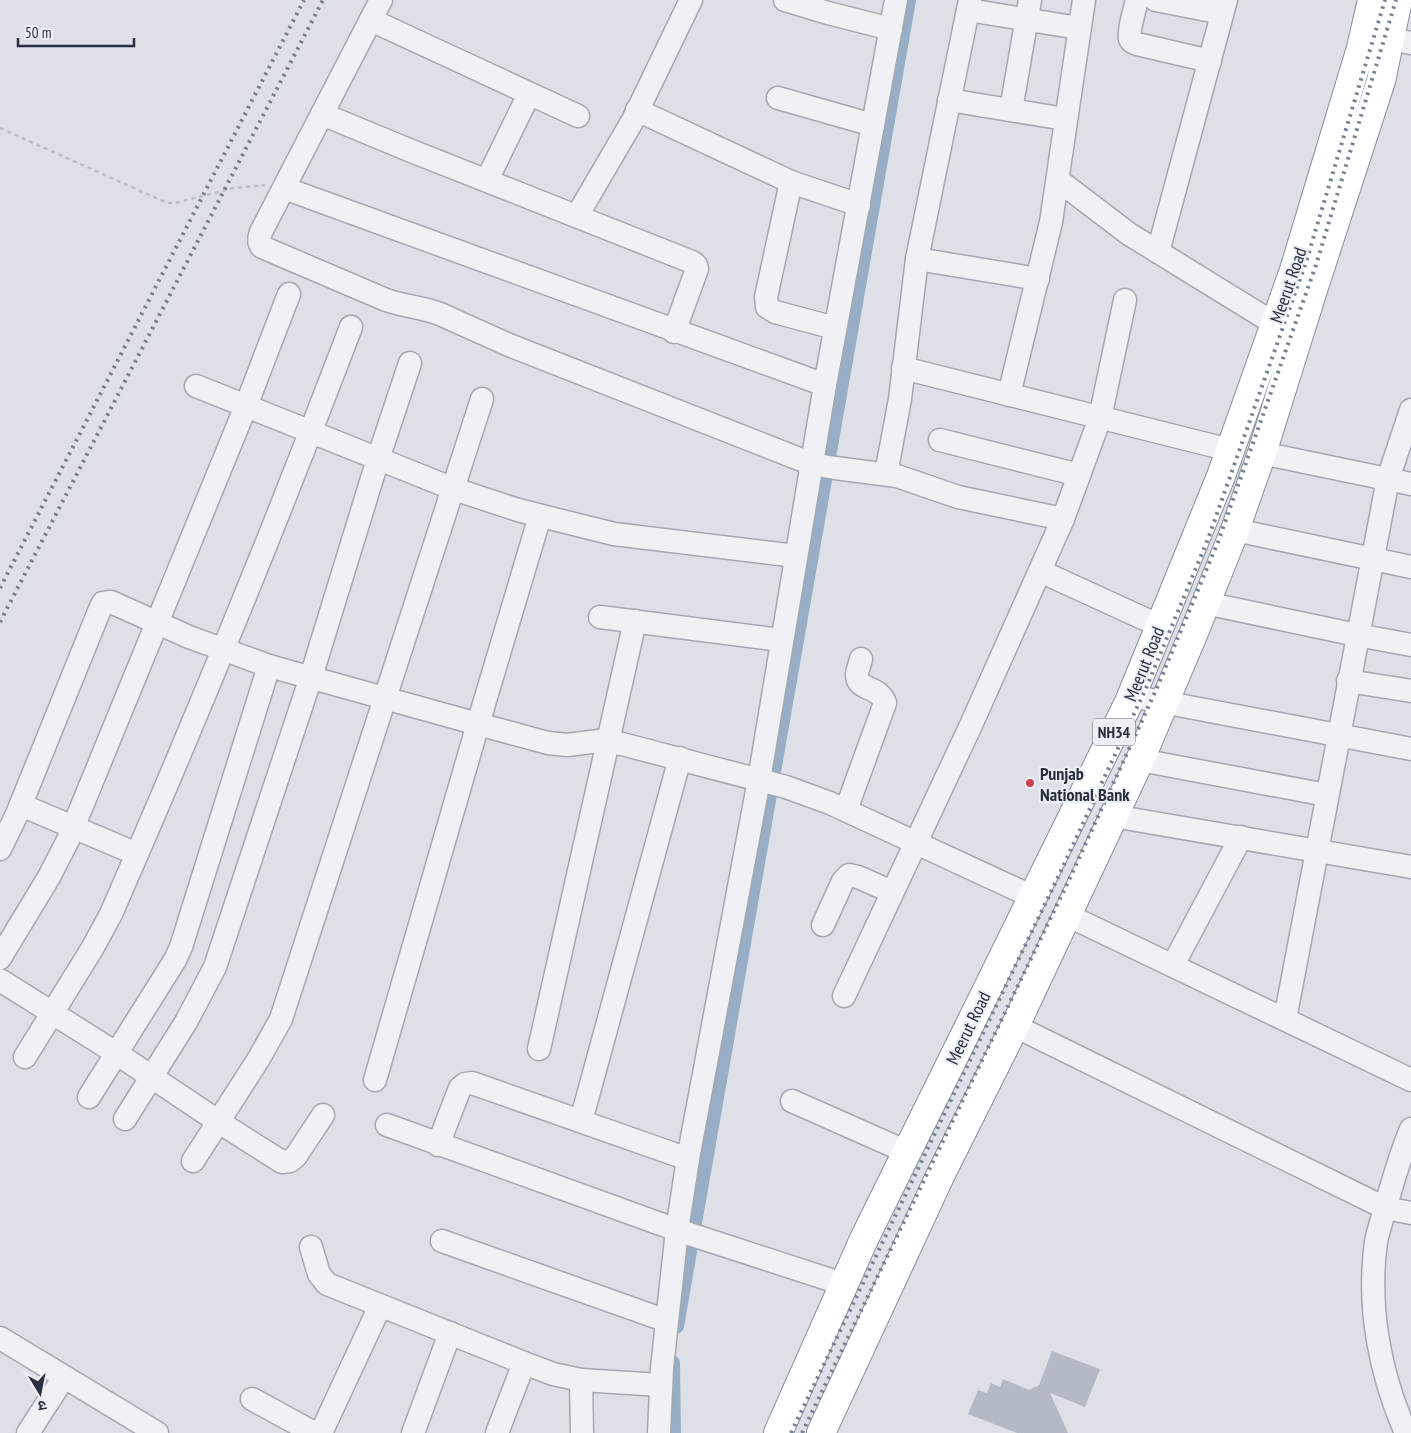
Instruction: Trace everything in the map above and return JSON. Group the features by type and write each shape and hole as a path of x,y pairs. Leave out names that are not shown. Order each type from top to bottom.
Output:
{"highway":[{"name":"Meerut Road","path":"778,1433 843,1284 1131,696 1230,450 1294,270 1362,48 1372,0"},
{"name":"Meerut Road","path":"821,1433 940,1176 1015,1026 1140,760 1235,530 1262,453 1381,81 1400,41 1398,0"}],"street":[{"path":"381,0 259,238 259,244 262,247 386,300 440,314 509,345 823,466 886,474 909,479 958,497 1063,519"},
{"path":"577,216 637,110 690,0"},
{"path":"786,0 891,30"},
{"path":"659,1433 667,1321 688,1158 770,783 781,640 796,556 823,466 824,385 896,0"},
{"path":"1009,395 1046,248 1058,180 1065,119 1084,0"},
{"path":"1137,0 1130,31 1132,42 1210,61"},
{"path":"1156,0 1224,7 1158,252"},
{"path":"886,474 903,368 917,259 969,5 1028,10 1079,28"},
{"path":"1011,110 1028,10"},
{"path":"371,20 578,116"},
{"path":"487,180 529,94"},
{"path":"778,98 873,125"},
{"path":"949,100 1065,119"},
{"path":"637,110 792,182 859,205"},
{"path":"322,114 686,259 696,265 696,274 674,332"},
{"path":"1058,180 1106,218 1275,324"},
{"path":"792,182 766,297 767,307 775,312 835,328"},
{"path":"284,188 674,332 824,385"},
{"path":"917,259 1038,279"},
{"path":"0,958 50,877 73,827 246,406 289,294"},
{"path":"844,996 971,725 1063,519 1100,418 1125,300"},
{"path":"25,1057 102,932 137,854 223,650 352,327"},
{"path":"125,1119 195,1006 215,967 311,677 378,459 410,363"},
{"path":"903,368 1230,450"},
{"path":"196,386 454,489 540,516 614,534 796,556"},
{"path":"193,1161 267,1046 281,1019 482,399"},
{"path":"1285,1019 1388,479 1411,410"},
{"path":"940,440 1079,475"},
{"path":"1262,453 1411,484"},
{"path":"375,1080 540,516"},
{"path":"1235,530 1411,567"},
{"path":"1040,571 1160,626"},
{"path":"0,848 21,805 103,603 111,602 117,603 189,637 269,666 478,724 559,745 608,741 680,758 770,783 846,810 1033,897"},
{"path":"1205,603 1411,645"},
{"path":"600,617 781,640"},
{"path":"539,1049 635,621"},
{"path":"846,810 885,703 883,697 878,692 863,686 859,682 857,676 861,659"},
{"path":"89,1097 175,960 181,947 269,666"},
{"path":"1348,681 1411,691"},
{"path":"1131,696 1411,748"},
{"path":"581,1122 680,758"},
{"path":"1140,760 1327,795"},
{"path":"21,805 137,854"},
{"path":"1113,816 1411,867"},
{"path":"1173,965 1242,837"},
{"path":"823,925 843,881 849,875 892,892"},
{"path":"1067,915 1411,1080"},
{"path":"0,980 116,1053 282,1162 290,1161 296,1156 323,1115"},
{"path":"1015,1026 1385,1208 1411,1213"},
{"path":"438,1145 460,1088 465,1084 472,1083 688,1158"},
{"path":"792,1101 908,1152"},
{"path":"387,1125 680,1231 843,1284"},
{"path":"1406,1433 1393,1403 1383,1366 1374,1308 1374,1268 1376,1240 1394,1173 1411,1129"},
{"path":"442,1241 667,1321"},
{"path":"312,1246 322,1280 327,1284 380,1306 554,1374 581,1380 661,1385"},
{"path":"321,1433 380,1306"},
{"path":"414,1433 450,1333"},
{"path":"0,1338 64,1377 125,1425 157,1433"},
{"path":"497,1433 524,1363"},
{"path":"28,1433 64,1377"},
{"path":"581,1380 582,1433"},
{"path":"252,1399 314,1433"}],"path":[{"path":"0,128 167,203 175,203 248,186 261,185 284,188"}],"building":[{"path":"1052,1351 1100,1369 1085,1407 1050,1393 1068,1433 1017,1433 968,1414 978,1390 987,1393 991,1383 1000,1387 1003,1379 1029,1390 1039,1385"}],"waterway":[{"path":"676,1326 908,0"},
{"path":"672,1363 673,1433"}],"railway":[{"path":"0,588 304,0"},
{"path":"0,622 323,0"},
{"path":"791,1433 1059,875 1147,686 1208,539 1306,262 1385,0"},
{"path":"802,1433 1069,880 1156,690 1218,542 1316,265 1396,0"}],"place":[{"name":"Punjab National Bank","path":"1030,783"}]}
